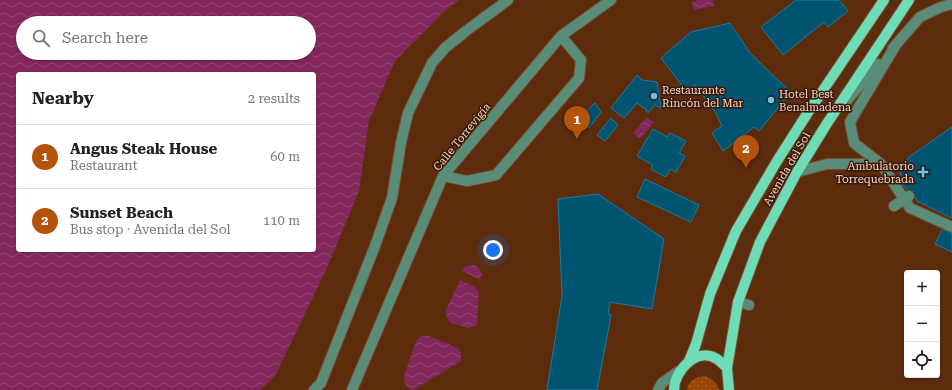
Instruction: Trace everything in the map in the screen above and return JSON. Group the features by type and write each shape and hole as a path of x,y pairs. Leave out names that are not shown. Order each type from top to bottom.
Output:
{"main road":[{"name":"Avenida del Sol","path":"689,361 696,344 710,294 736,231 806,114 884,0"},
{"name":"Avenida del Sol","path":"731,390 727,368 738,302 760,242 797,172 826,125 909,0"},
{"path":"674,390 674,383 680,371 689,361 698,357 707,356 716,359 727,368"}],"street":[{"path":"314,390 321,383 392,198 401,143 408,113 432,63 445,48 508,0"},
{"name":"Calle Torrevigía","path":"352,390 443,176 561,36 611,0"},
{"path":"826,125 920,17 941,7 952,4"},
{"path":"443,176 467,181 496,175 579,78 581,60 561,36"},
{"path":"897,43 850,122 854,143 881,164 907,197 910,208 952,227"},
{"path":"797,172 827,164 881,164"},
{"path":"894,206 907,197"},
{"path":"738,302 749,305"},
{"path":"658,390 662,383 680,371"}],"shaded area":[{"path":"704,376 714,381 719,390 687,390 692,380"}],"water":[{"path":"0,0 459,0 445,11 395,61 369,121 359,191 327,268 275,376 260,390 0,390"},
{"path":"699,0 713,0 714,6 694,10 692,2"},
{"path":"647,117 654,122 640,139 633,133"},
{"path":"474,265 479,268 482,274 480,280 462,271 466,266"},
{"path":"460,280 475,287 479,292 477,325 468,328 449,322 445,312"},
{"path":"421,336 429,336 458,348 461,353 461,361 414,390 406,385 404,376 416,341"}],"building":[{"path":"796,0 839,0 848,11 828,27 824,22 783,55 761,27"},
{"path":"730,23 750,53 791,92 759,131 754,127 723,151 712,133 722,126 716,113 695,85 687,92 661,58 691,32"},
{"path":"637,75 642,80 657,82 661,108 655,105 648,113 646,111 647,110 637,103 624,118 611,108"},
{"path":"595,103 601,112 589,128 578,119"},
{"path":"611,118 618,125 605,141 597,135"},
{"path":"952,127 952,218 917,201 916,198 903,185 900,171 909,157"},
{"path":"653,129 667,137 670,133 686,141 679,153 685,156 676,172 670,169 666,177 651,169 653,165 637,156"},
{"path":"645,179 699,205 691,222 637,197"},
{"path":"598,194 664,239 652,309 610,302 608,314 611,315 597,390 547,390 562,296 558,199"},
{"path":"943,229 952,233 952,252 935,244"}],"place":[{"name":"Restaurante Rincón del Mar","path":"654,96"},
{"name":"Hotel Best Benalmadena","path":"771,100"},
{"name":"Angus Steak House","path":"577,139"},
{"name":"Sunset Beach","path":"746,168"},
{"name":"Ambulatorio Torrequebrada","path":"923,172"}]}
